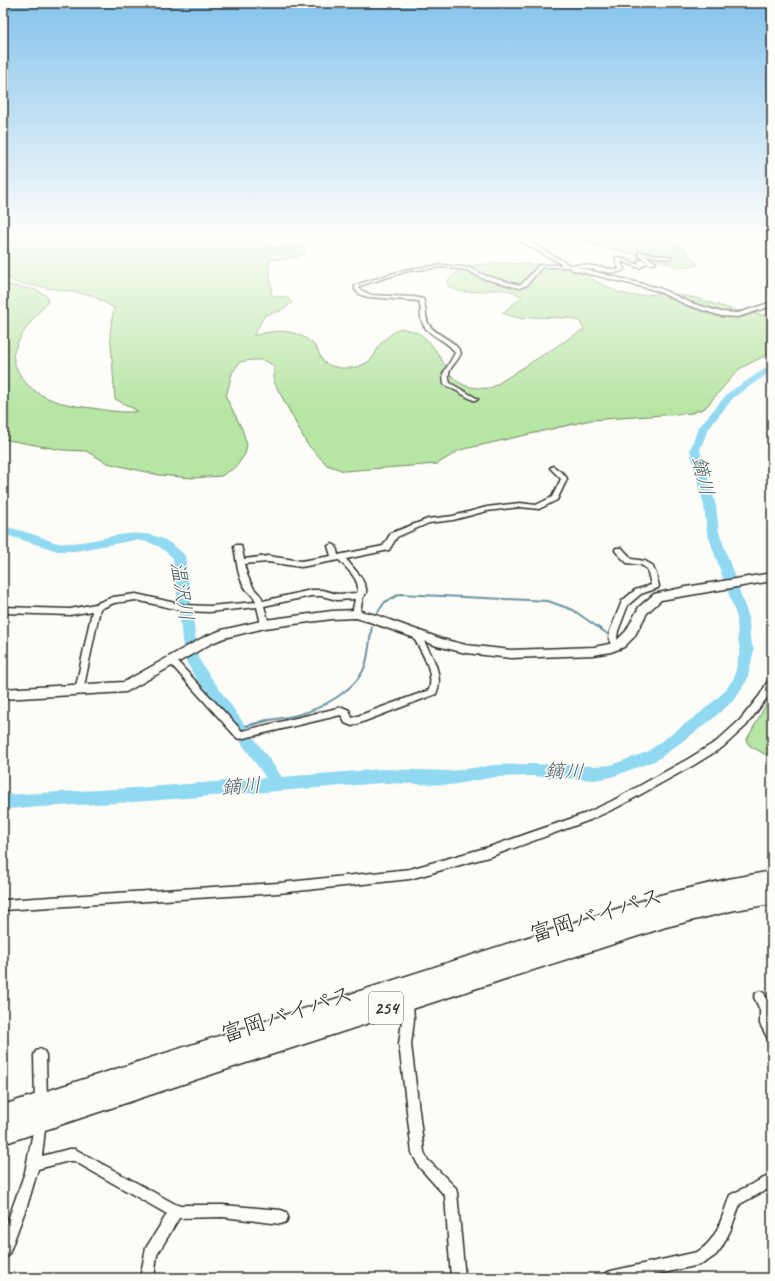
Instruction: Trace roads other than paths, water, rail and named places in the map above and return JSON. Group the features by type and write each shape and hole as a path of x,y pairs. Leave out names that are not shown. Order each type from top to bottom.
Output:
{"highway":[{"name":"富岡バイパス","path":"3,1133 40,1113 660,904 728,888 772,880"},
{"name":"富岡バイパス","path":"3,1116 40,1113 407,1002 666,918 735,901 772,894"}],"street":[{"path":"363,293 372,296 421,300 426,326 454,346 458,353 456,358 451,362 447,371 445,377 447,384 475,399"},
{"path":"665,293 689,304 721,314 738,315 772,304"},
{"path":"240,562 268,559 302,564 338,558 386,548 394,535 428,521 453,518 487,509 520,505 537,507 555,498 564,479 563,476 553,468"},
{"path":"332,546 338,558 360,581 363,588 362,593 359,596 356,614"},
{"path":"238,547 242,572 249,588 258,596 265,624"},
{"path":"615,646 613,638 614,631 625,603 638,592 655,586 652,569 642,562 630,561 619,550"},
{"path":"3,694 79,691 126,687 208,640 243,628 332,615 356,614 441,643 466,649 511,654 594,651 620,644 630,634 643,610 656,599 666,595 686,591 769,577"},
{"path":"3,610 70,612 96,607 113,600 136,598 184,608 209,609 260,604 311,593 322,593 336,597 359,596"},
{"path":"79,691 94,627 96,607"},
{"path":"172,661 208,698 240,736 342,712 346,713 348,720 352,722 433,692 435,687 430,661 415,633"},
{"path":"3,905 279,888 410,874 492,851 587,817 616,804 691,762 720,744 743,723 763,697 772,682"},
{"path":"760,997 766,1010 766,1024 772,1036"},
{"path":"407,1002 408,1020 405,1044 418,1153 423,1163 451,1193 458,1278"},
{"path":"3,1251 28,1187 34,1164 40,1113 40,1055"},
{"path":"34,1164 69,1155 75,1155 176,1212 223,1211 281,1217"},
{"path":"611,1278 699,1258 709,1252 715,1246 729,1217 735,1200 772,1180"},
{"path":"147,1278 151,1253 176,1212"}],"waterway":[{"name":"鏑川","path":"3,802 134,795 382,776 451,778 495,771 531,770 595,773 611,771 652,756 705,717 729,696 740,680 747,650 744,639 743,618 713,532 710,506 695,450 703,428 731,395 772,367"},
{"name":"温沢川","path":"3,530 58,547 90,545 135,536 150,538 164,544 179,556 191,657 198,670 278,783"},
{"path":"375,616 385,602 400,594 548,601 573,610 609,635"},
{"path":"268,720 297,715 317,708 328,703 356,681 366,663 372,626"},
{"path":"239,728 268,720"},
{"path":"263,721 268,720"}]}
